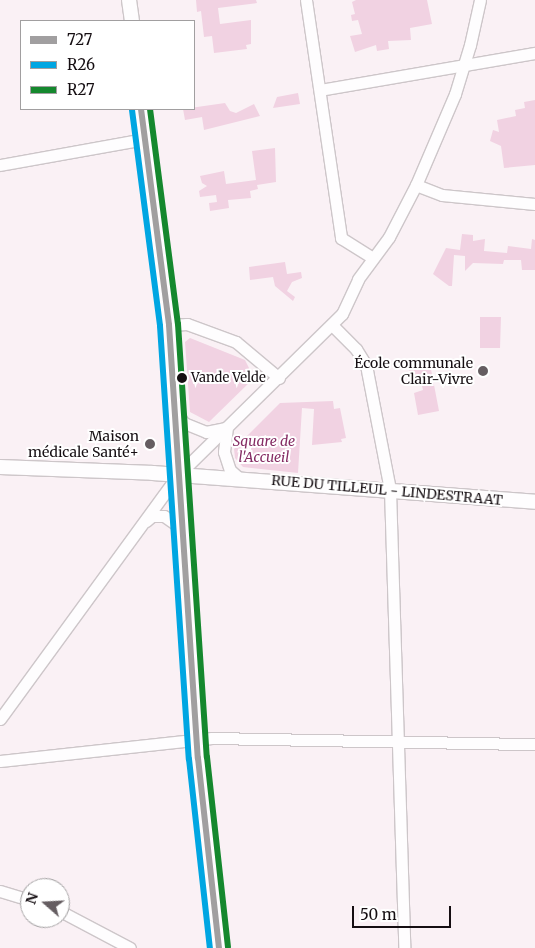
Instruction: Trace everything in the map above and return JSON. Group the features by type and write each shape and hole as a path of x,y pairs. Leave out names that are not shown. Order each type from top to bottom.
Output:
{"street":[{"path":"129,0 132,20"},
{"path":"306,0 341,238 372,257"},
{"path":"0,718 178,475 279,378 342,314 372,257 389,237 416,185 464,65 480,0"},
{"path":"320,90 535,53"},
{"path":"142,110 169,325 176,413 181,528 197,739 219,948"},
{"path":"0,165 145,138"},
{"path":"416,185 442,195 535,204"},
{"path":"169,325 187,324 236,342 279,378"},
{"path":"332,324 348,338 366,365 390,490 404,948"},
{"path":"176,413 184,423 206,432 227,427"},
{"path":"227,427 224,452 230,470 240,478"},
{"name":"RUE DU TILLEUL - LINDESTRAAT","path":"0,467 240,478 535,502"},
{"path":"146,521 152,516 164,516 181,528"},
{"path":"0,761 197,739 535,744"},
{"path":"0,892 20,897"},
{"path":"70,916 130,948"}],"green space":[{"path":"196,0 256,0 257,3 218,8 220,24 251,20 251,44 246,45 247,49 214,53 212,36 204,37 201,11 197,12"},
{"path":"356,0 427,0 432,24 410,28 411,40 388,41 389,49 377,51 376,45 355,52 350,36 362,34 358,20 352,21 351,15 355,14 352,2"},
{"path":"298,93 300,104 273,108 277,97"},
{"path":"535,100 535,165 504,168 501,146 490,141 493,130 499,132 497,120 516,116 515,110 525,108 524,102"},
{"path":"225,103 230,111 236,113 254,104 260,116 204,130 202,117 185,120 183,110 195,110 195,107"},
{"path":"275,148 276,182 257,185 258,189 250,191 251,198 228,200 229,208 210,211 209,203 217,202 216,195 200,197 199,191 207,186 202,183 200,176 224,171 226,184 256,180 252,151"},
{"path":"462,234 473,235 473,241 485,239 484,251 507,253 508,246 531,249 532,239 535,240 535,270 522,270 521,260 504,260 503,264 473,263 465,271 465,256 454,255 452,286 449,286 433,274 446,248 460,250"},
{"path":"285,262 287,274 301,272 302,278 292,282 287,291 295,297 293,301 275,286 273,277 250,280 249,267"},
{"path":"480,317 501,317 500,348 480,348"},
{"path":"190,338 245,360 254,378 209,422 190,412 185,342"},
{"path":"430,364 439,411 418,415 414,393 423,390 420,378 411,380 409,369"},
{"name":"Square de l'Accueil","path":"333,401 334,409 340,408 346,438 341,439 342,442 312,445 314,409 302,408 298,473 243,467 235,458 234,449 280,403"}],"transit line":[{"name":"R26","path":"132,110 160,326 189,759 210,948"},
{"name":"727","path":"141,110 169,325 198,758 219,948"},
{"name":"R27","path":"150,110 178,324 207,757 228,947"}],"place":[{"name":"École communale Clair-Vivre","path":"483,371"},
{"name":"Vande Velde","path":"182,378"},
{"name":"Maison médicale Santé+","path":"150,444"}]}
